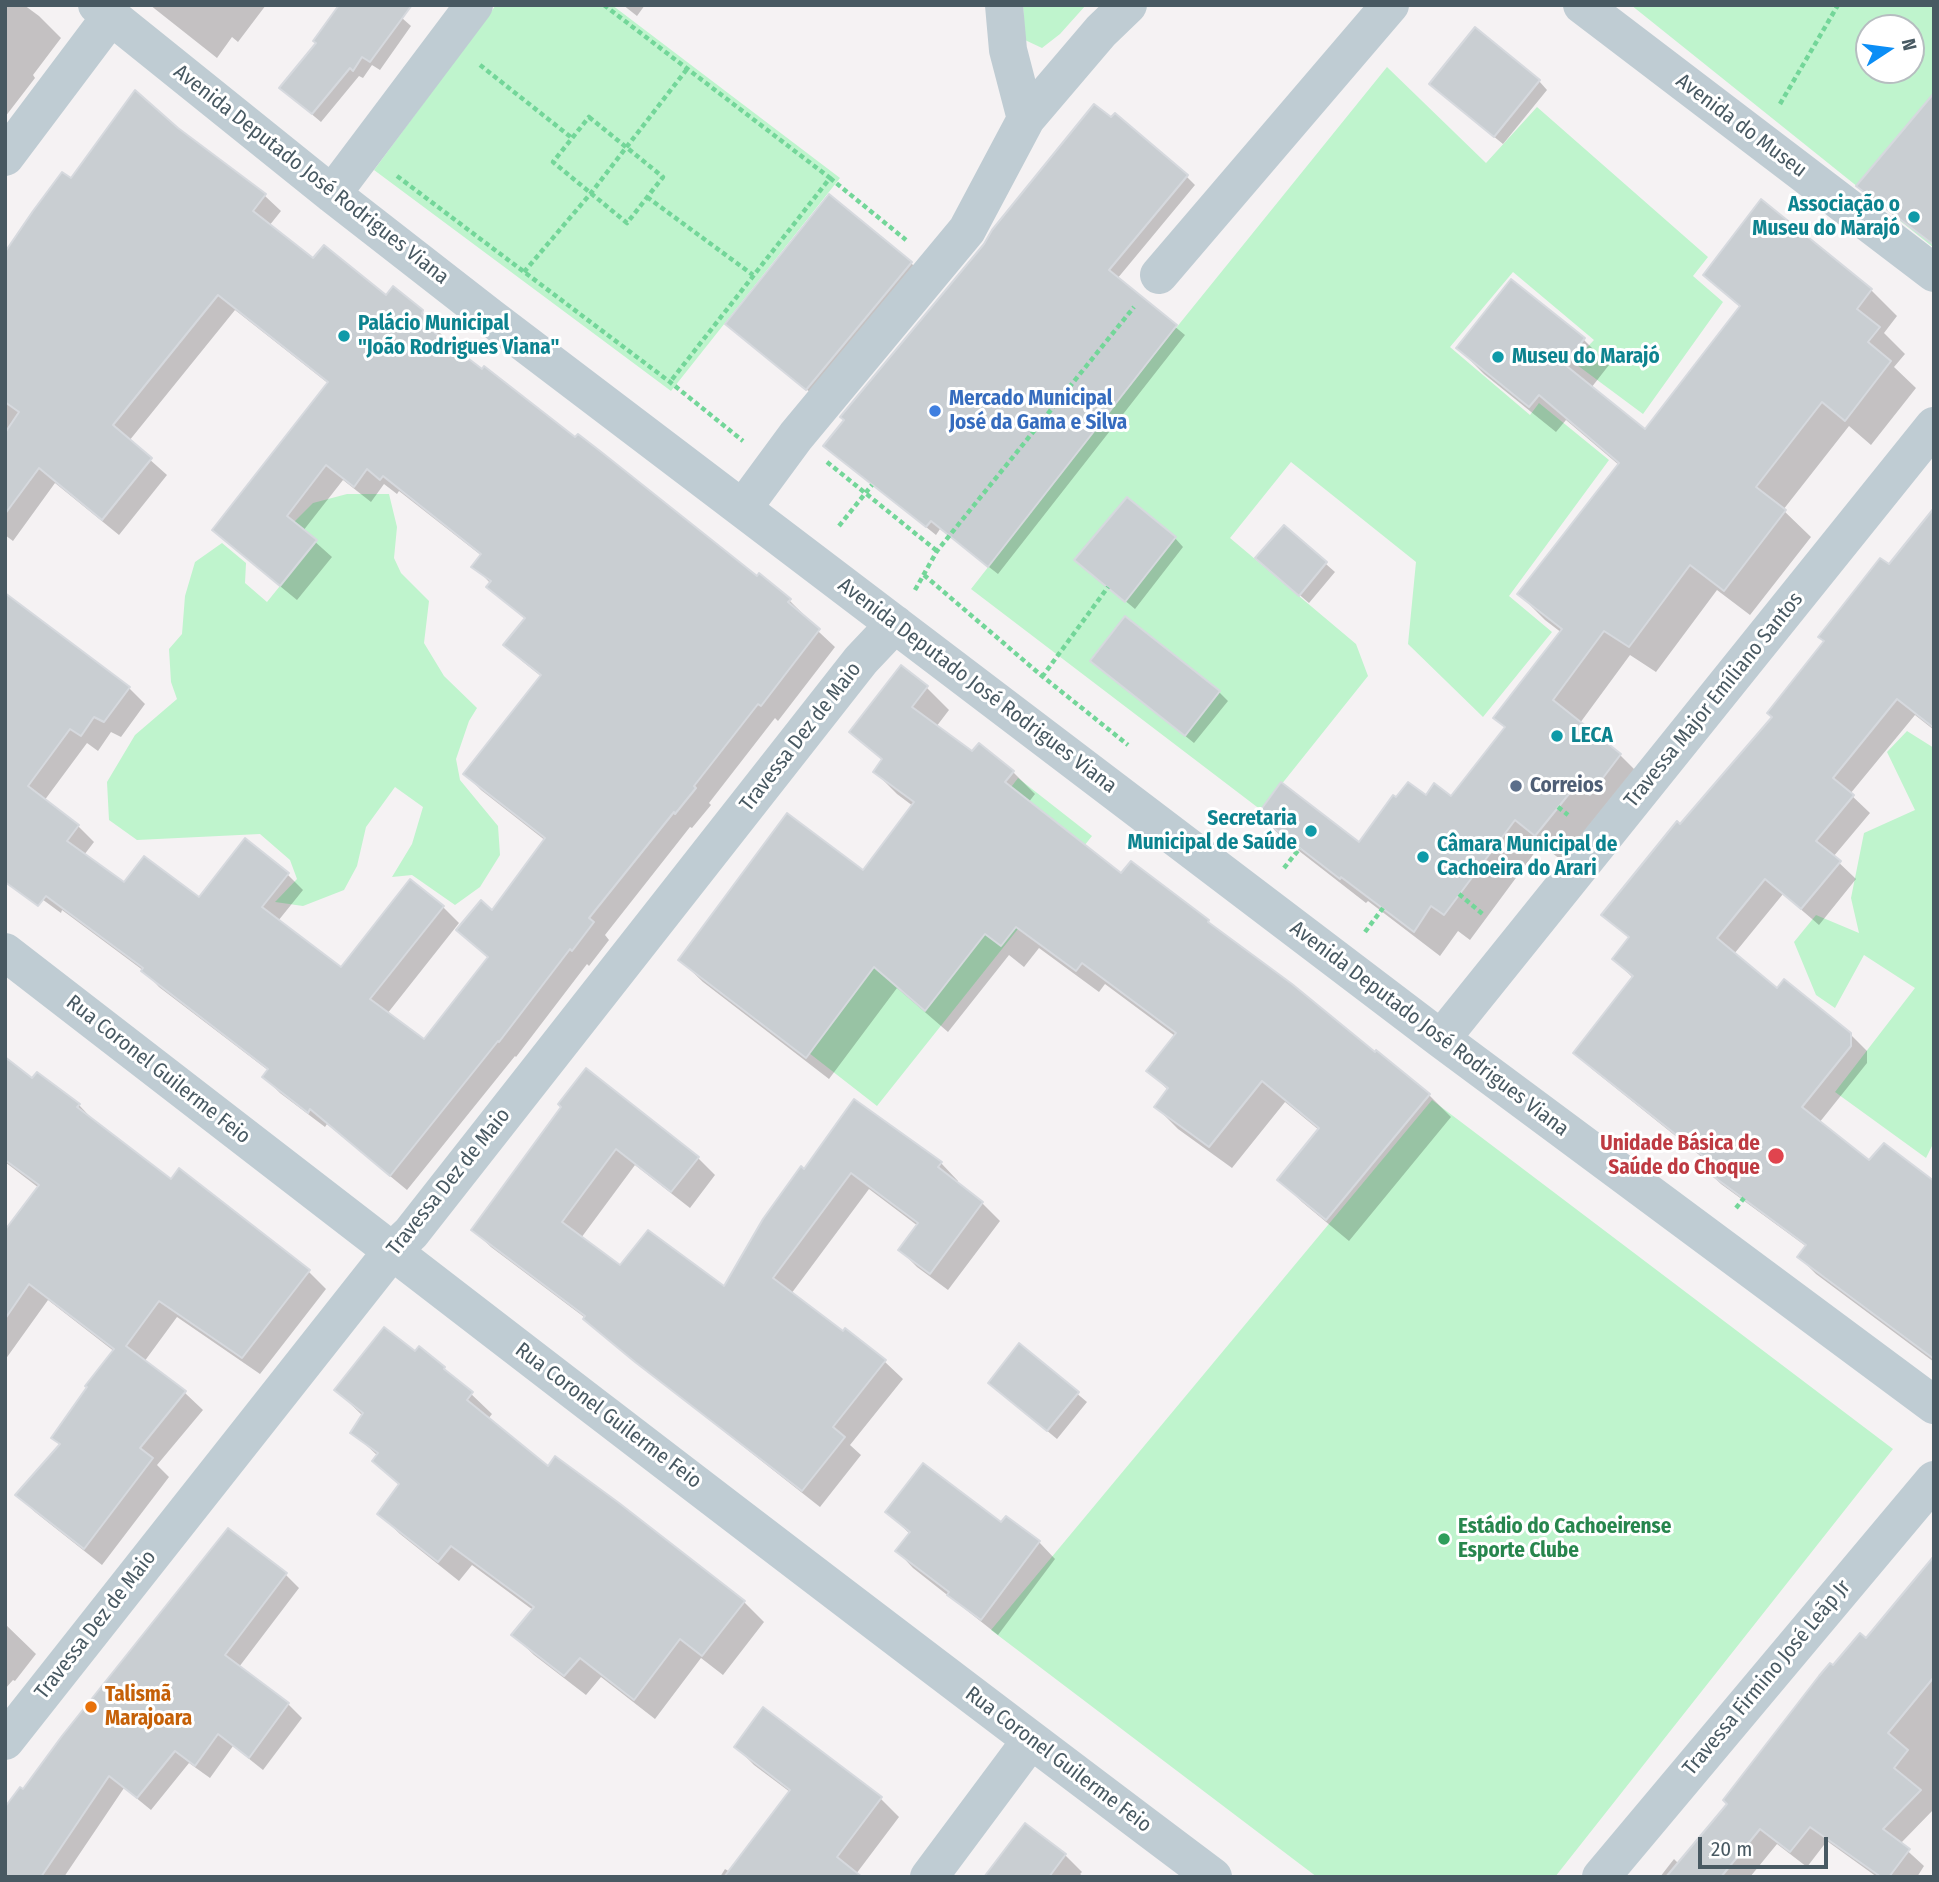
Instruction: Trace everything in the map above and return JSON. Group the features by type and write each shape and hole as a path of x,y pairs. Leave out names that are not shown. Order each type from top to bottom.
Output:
{"street":[{"path":"332,194 474,5"},
{"path":"1004,5 1008,50 1026,119"},
{"path":"743,508 796,436 967,230 1026,119 1101,31 1128,5"},
{"path":"1159,275 1390,5"},
{"name":"Avenida do Museu","path":"1582,5 1934,272"},
{"path":"5,157 104,11"},
{"name":"Avenida Deputado José Rodrigues Viana","path":"104,11 490,317 1441,1039 1934,1405"},
{"name":"Travessa Major Emíliano Santos","path":"1441,1039 1934,426"},
{"name":"Travessa Dez de Maio","path":"5,1741 392,1251 411,1233 861,660 895,624"},
{"name":"Rua Coronel Guilerme Feio","path":"5,952 392,1251 1213,1877"},
{"name":"Travessa Firmino José Leãp Jr","path":"1601,1877 1934,1480"},
{"path":"929,1877 1031,1740"}],"path":[{"path":"604,5 830,178 911,245"},
{"path":"1778,106 1838,5"},
{"path":"478,64 572,138"},
{"path":"524,272 591,193 687,69"},
{"path":"589,117 627,147 663,177 627,223 552,162 589,117"},
{"path":"387,169 670,382 753,449 774,421 937,551"},
{"path":"670,382 830,178"},
{"path":"647,197 753,275"},
{"path":"895,624 937,551 1159,275"},
{"path":"839,526 872,485"},
{"path":"924,575 1042,676"},
{"path":"1035,686 1108,587"},
{"path":"1284,869 1300,848"},
{"path":"1459,894 1487,917"},
{"path":"1365,932 1382,908"}],"green space":[{"path":"496,5 612,5 840,178 671,391 374,170"},
{"path":"1023,5 1086,5 1060,34 1042,48 1025,40"},
{"path":"1631,5 1934,5 1934,248"},
{"path":"1387,67 1486,163 1537,107 1708,257 1693,276 1723,302 1643,414 1573,362 1594,340 1513,272 1450,347 1530,415 1539,403 1609,460 1509,596 1552,632 1483,717 1408,644 1416,562 1291,462 1230,538 1356,644 1368,676 1261,810 971,589 1155,354"},
{"path":"347,494 389,494 397,527 394,558 401,573 429,601 424,643 444,676 477,708 469,721 456,759 460,780 498,826 500,855 480,887 455,905 412,875 392,877 412,844 423,807 395,787 366,827 357,866 344,890 303,906 275,902 297,879 290,860 260,834 137,840 109,820 107,782 135,735 177,699 171,682 169,649 182,634 185,596 195,562 222,543 246,563 245,583 267,602 317,540 294,522 313,503"},
{"path":"1907,731 1934,748 1934,1142 1926,1158 1835,1092 1915,988 1864,955 1835,1008 1816,995 1794,942 1816,915 1859,933 1851,898 1864,833 1915,810 1887,752"},
{"path":"1018,778 1092,836 877,1106 809,1053"},
{"name":"Estádio do Cachoeirense Esporte Clube","path":"1432,1100 1893,1449 1555,1877 1317,1877 991,1630"}],"building":[{"path":"339,5 412,5 370,62 362,57 353,71 350,68 312,114 279,88 316,43 313,41"},
{"path":"1475,27 1540,80 1494,137 1429,84"},
{"path":"135,90 178,128 266,194 253,211 313,258 324,245 386,295 393,286 423,310 422,314 431,321 426,326 482,369 484,366 575,437 578,434 757,576 759,573 791,599 788,602 820,629 761,706 758,704 694,786 696,788 589,918 594,922 572,951 570,949 499,1042 390,1176 310,1109 308,1113 262,1077 268,1069 141,971 143,968 46,896 38,906 5,882 5,593 130,687 104,722 94,717 81,736 70,729 28,786 79,825 67,841 124,882 144,856 199,897 245,838 289,873 262,907 341,967 410,879 444,906 370,999 424,1039 488,957 456,930 481,900 492,910 545,838 463,774 541,675 503,645 525,618 486,587 491,581 471,567 481,554 383,476 380,480 367,469 354,487 326,465 287,516 317,540 280,586 212,530 328,382 218,295 113,425 152,458 102,520 39,468 5,514 5,433 19,412 5,402 5,252 62,172 71,178"},
{"name":"Associação o Museu do Marajó","path":"1934,93 1934,245 1856,186"},
{"path":"1094,104 1111,117 1115,113 1188,175 1109,270 1177,325 988,567 931,521 926,527 823,446 844,420 840,417 984,244 992,230"},
{"path":"829,194 912,262 806,390 725,324"},
{"path":"1761,199 1872,289 1857,309 1880,327 1868,342 1891,361 1845,421 1822,402 1756,487 1786,510 1724,591 1690,565 1629,647 1604,631 1553,700 1621,754 1590,795 1577,784 1535,836 1515,820 1444,915 1431,906 1414,932 1257,815 1281,782 1359,842 1393,795 1396,797 1408,782 1426,795 1434,783 1451,796 1505,727 1493,718 1562,629 1517,594 1619,463 1539,395 1529,407 1456,348 1511,279 1585,338 1564,364 1645,429 1740,306 1703,275"},
{"path":"1127,497 1176,537 1125,602 1074,560"},
{"path":"1934,508 1934,728 1897,699 1833,778 1854,795 1816,841 1841,861 1801,909 1765,879 1717,938 1777,988 1784,979 1851,1033 1851,1046 1802,1107 1869,1160 1884,1143 1934,1181 1934,1359 1797,1257 1806,1245 1702,1168 1708,1160 1573,1053 1633,976 1612,959 1629,937 1601,915 1677,821 1680,824 1772,717 1767,713 1824,641 1818,637 1880,558 1889,564"},
{"path":"1284,525 1327,562 1299,596 1255,558"},
{"path":"1125,616 1220,691 1185,736 1090,661"},
{"path":"901,665 928,686 912,707 972,751 979,743 1014,771 1005,782 1121,873 1131,861 1430,1094 1326,1220 1277,1180 1319,1128 1262,1081 1209,1147 1154,1107 1168,1088 1146,1071 1176,1033 1082,963 1076,971 1016,927 1001,946 985,934 925,1011 874,967 806,1058 678,960 787,813 863,870 914,802 873,772 882,759 849,732"},
{"path":"5,1057 32,1078 37,1072 80,1104 77,1107 171,1179 179,1168 310,1270 242,1358 159,1301 126,1346 186,1391 140,1448 153,1458 84,1549 15,1495 60,1444 51,1438 87,1387 85,1386 114,1349 29,1284 5,1319 5,1230 39,1185 5,1160"},
{"path":"586,1068 699,1157 671,1192 616,1149 562,1222 620,1265 648,1230 724,1286 763,1219 801,1166 804,1169 854,1099 942,1162 938,1167 983,1202 930,1274 898,1250 918,1223 851,1173 773,1278 886,1360 833,1427 845,1437 802,1491 635,1362 583,1319 585,1316 471,1230 561,1107 558,1104"},
{"path":"384,1327 415,1351 419,1346 445,1367 444,1369 473,1392 467,1400 548,1466 555,1456 745,1601 702,1656 680,1639 634,1700 580,1658 564,1676 511,1635 534,1607 451,1546 438,1562 377,1514 399,1484 372,1461 378,1453 350,1433 363,1413 334,1390"},
{"path":"1019,1343 1079,1392 1047,1431 988,1383"},
{"path":"923,1463 1001,1522 1006,1516 1040,1541 981,1620 895,1551 910,1532 885,1512"},
{"path":"228,1528 287,1573 225,1655 289,1703 249,1758 218,1734 195,1766 175,1751 137,1798 109,1776 41,1877 5,1877 5,1807 20,1787 23,1789"},
{"path":"1934,1556 1934,1677 1888,1733 1908,1750 1894,1768 1921,1790 1883,1829 1910,1849 1889,1877 1881,1877 1810,1827 1790,1852 1760,1829 1721,1877 1666,1877 1727,1804 1723,1800 1819,1676 1830,1663 1833,1665 1860,1633 1866,1638"},
{"path":"763,1707 882,1797 837,1857 862,1877 724,1877 790,1790 734,1747"},
{"path":"1025,1823 1066,1854 1049,1877 984,1877"}],"place":[{"name":"Associação o Museu do Marajó","path":"1914,217"},
{"name":"Palácio Municipal \"João Rodrigues Viana\"","path":"344,336"},
{"name":"Museu do Marajó","path":"1498,357"},
{"name":"Mercado Municipal José da Gama e Silva","path":"935,411"},
{"name":"LECA","path":"1557,736"},
{"name":"Correios","path":"1516,786"},
{"name":"Secretaria Municipal de Saúde","path":"1311,831"},
{"name":"Câmara Municipal de Cachoeira do Arari","path":"1423,857"},
{"name":"Unidade Básica de Saúde do Choque","path":"1776,1156"},
{"name":"Estádio do Cachoeirense Esporte Clube","path":"1444,1539"},
{"name":"Talismã Marajoara","path":"91,1707"}]}
